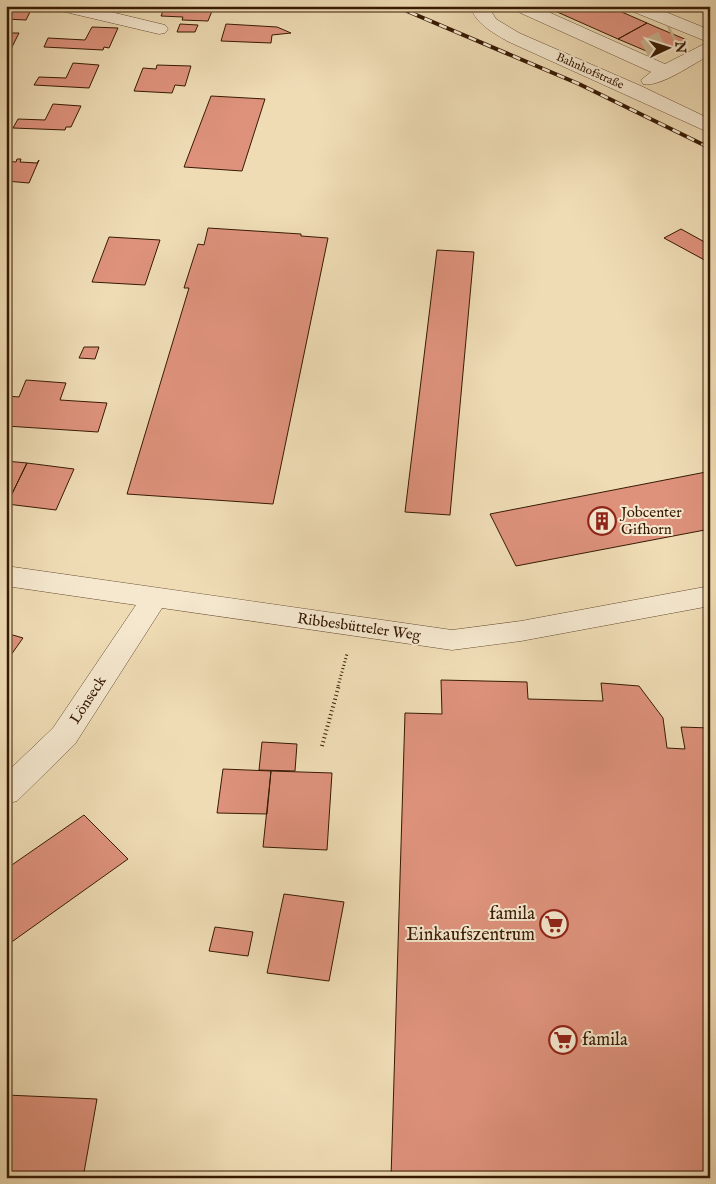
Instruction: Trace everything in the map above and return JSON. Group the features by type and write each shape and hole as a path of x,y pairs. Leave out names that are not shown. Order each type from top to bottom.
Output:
{"street":[{"path":"62,6 159,29"},
{"name":"Bahnhofstraße","path":"479,6 481,12 490,23 514,37 634,90 710,127"},
{"path":"635,6 671,28 710,37"},
{"path":"526,7 630,50 666,72"},
{"path":"634,90 710,47"},
{"name":"Ribbesbütteler Weg","path":"6,576 156,596 314,622 452,640 512,633 710,596"},
{"name":"Lönseck","path":"6,792 64,736 156,596"}],"path":[{"path":"322,746 350,645"}],"building":[{"path":"10,6 33,6 26,20 6,19 6,12"},
{"path":"165,6 214,6 208,21 182,20 183,17 161,16"},
{"path":"608,6 647,23 618,39 546,7"},
{"path":"647,23 687,40 658,56 618,39"},
{"path":"180,24 198,25 195,32 177,32"},
{"path":"226,24 277,27 291,33 272,35 271,43 221,41"},
{"path":"92,27 118,28 109,48 104,47 103,50 44,47 48,38 85,40"},
{"path":"6,33 19,33 11,49 6,49"},
{"path":"73,63 99,65 89,88 34,85 39,77 66,78"},
{"path":"157,65 191,66 185,86 175,85 172,93 134,91 143,68 156,69"},
{"path":"211,96 265,99 242,171 184,167"},
{"path":"53,104 81,106 71,127 66,127 65,130 13,128 18,119 45,120"},
{"path":"17,159 21,159 20,162 37,163 39,160 29,183 6,181 6,161 16,162"},
{"path":"208,228 301,234 301,236 328,238 273,504 127,494 189,288 184,288 198,244 204,245"},
{"path":"681,229 710,245 710,263 664,238"},
{"path":"109,237 160,240 145,285 92,282"},
{"path":"437,250 474,252 450,515 405,512"},
{"path":"84,347 99,347 95,359 79,358"},
{"path":"26,380 66,383 60,400 107,403 98,432 6,426 7,396 19,397"},
{"path":"6,461 27,463 7,504 6,504"},
{"path":"27,463 74,469 56,510 7,504"},
{"name":"Jobcenter Gifhorn","path":"706,472 710,478 710,529 516,566 490,514"},
{"path":"6,633 23,638 6,662"},
{"name":"famila Einkaufszentrum","path":"441,680 527,682 528,699 603,701 601,683 639,686 663,718 667,748 685,749 681,727 710,728 710,1178 391,1178 405,713 442,714"},
{"path":"262,742 297,744 295,771 259,770"},
{"path":"223,769 271,771 267,814 217,813"},
{"path":"271,771 332,773 327,850 263,847"},
{"path":"84,815 128,859 6,946 6,869"},
{"path":"284,894 344,902 329,981 267,973"},
{"path":"215,927 253,932 248,956 209,951"},
{"path":"6,1095 97,1099 83,1178 6,1178"}],"tunnel":[{"path":"645,50 674,35"}],"railway":[{"path":"395,6 579,84 710,148"}],"place":[{"name":"Jobcenter Gifhorn","path":"602,521"},
{"name":"famila Einkaufszentrum","path":"554,924"},
{"name":"famila","path":"563,1040"}]}
